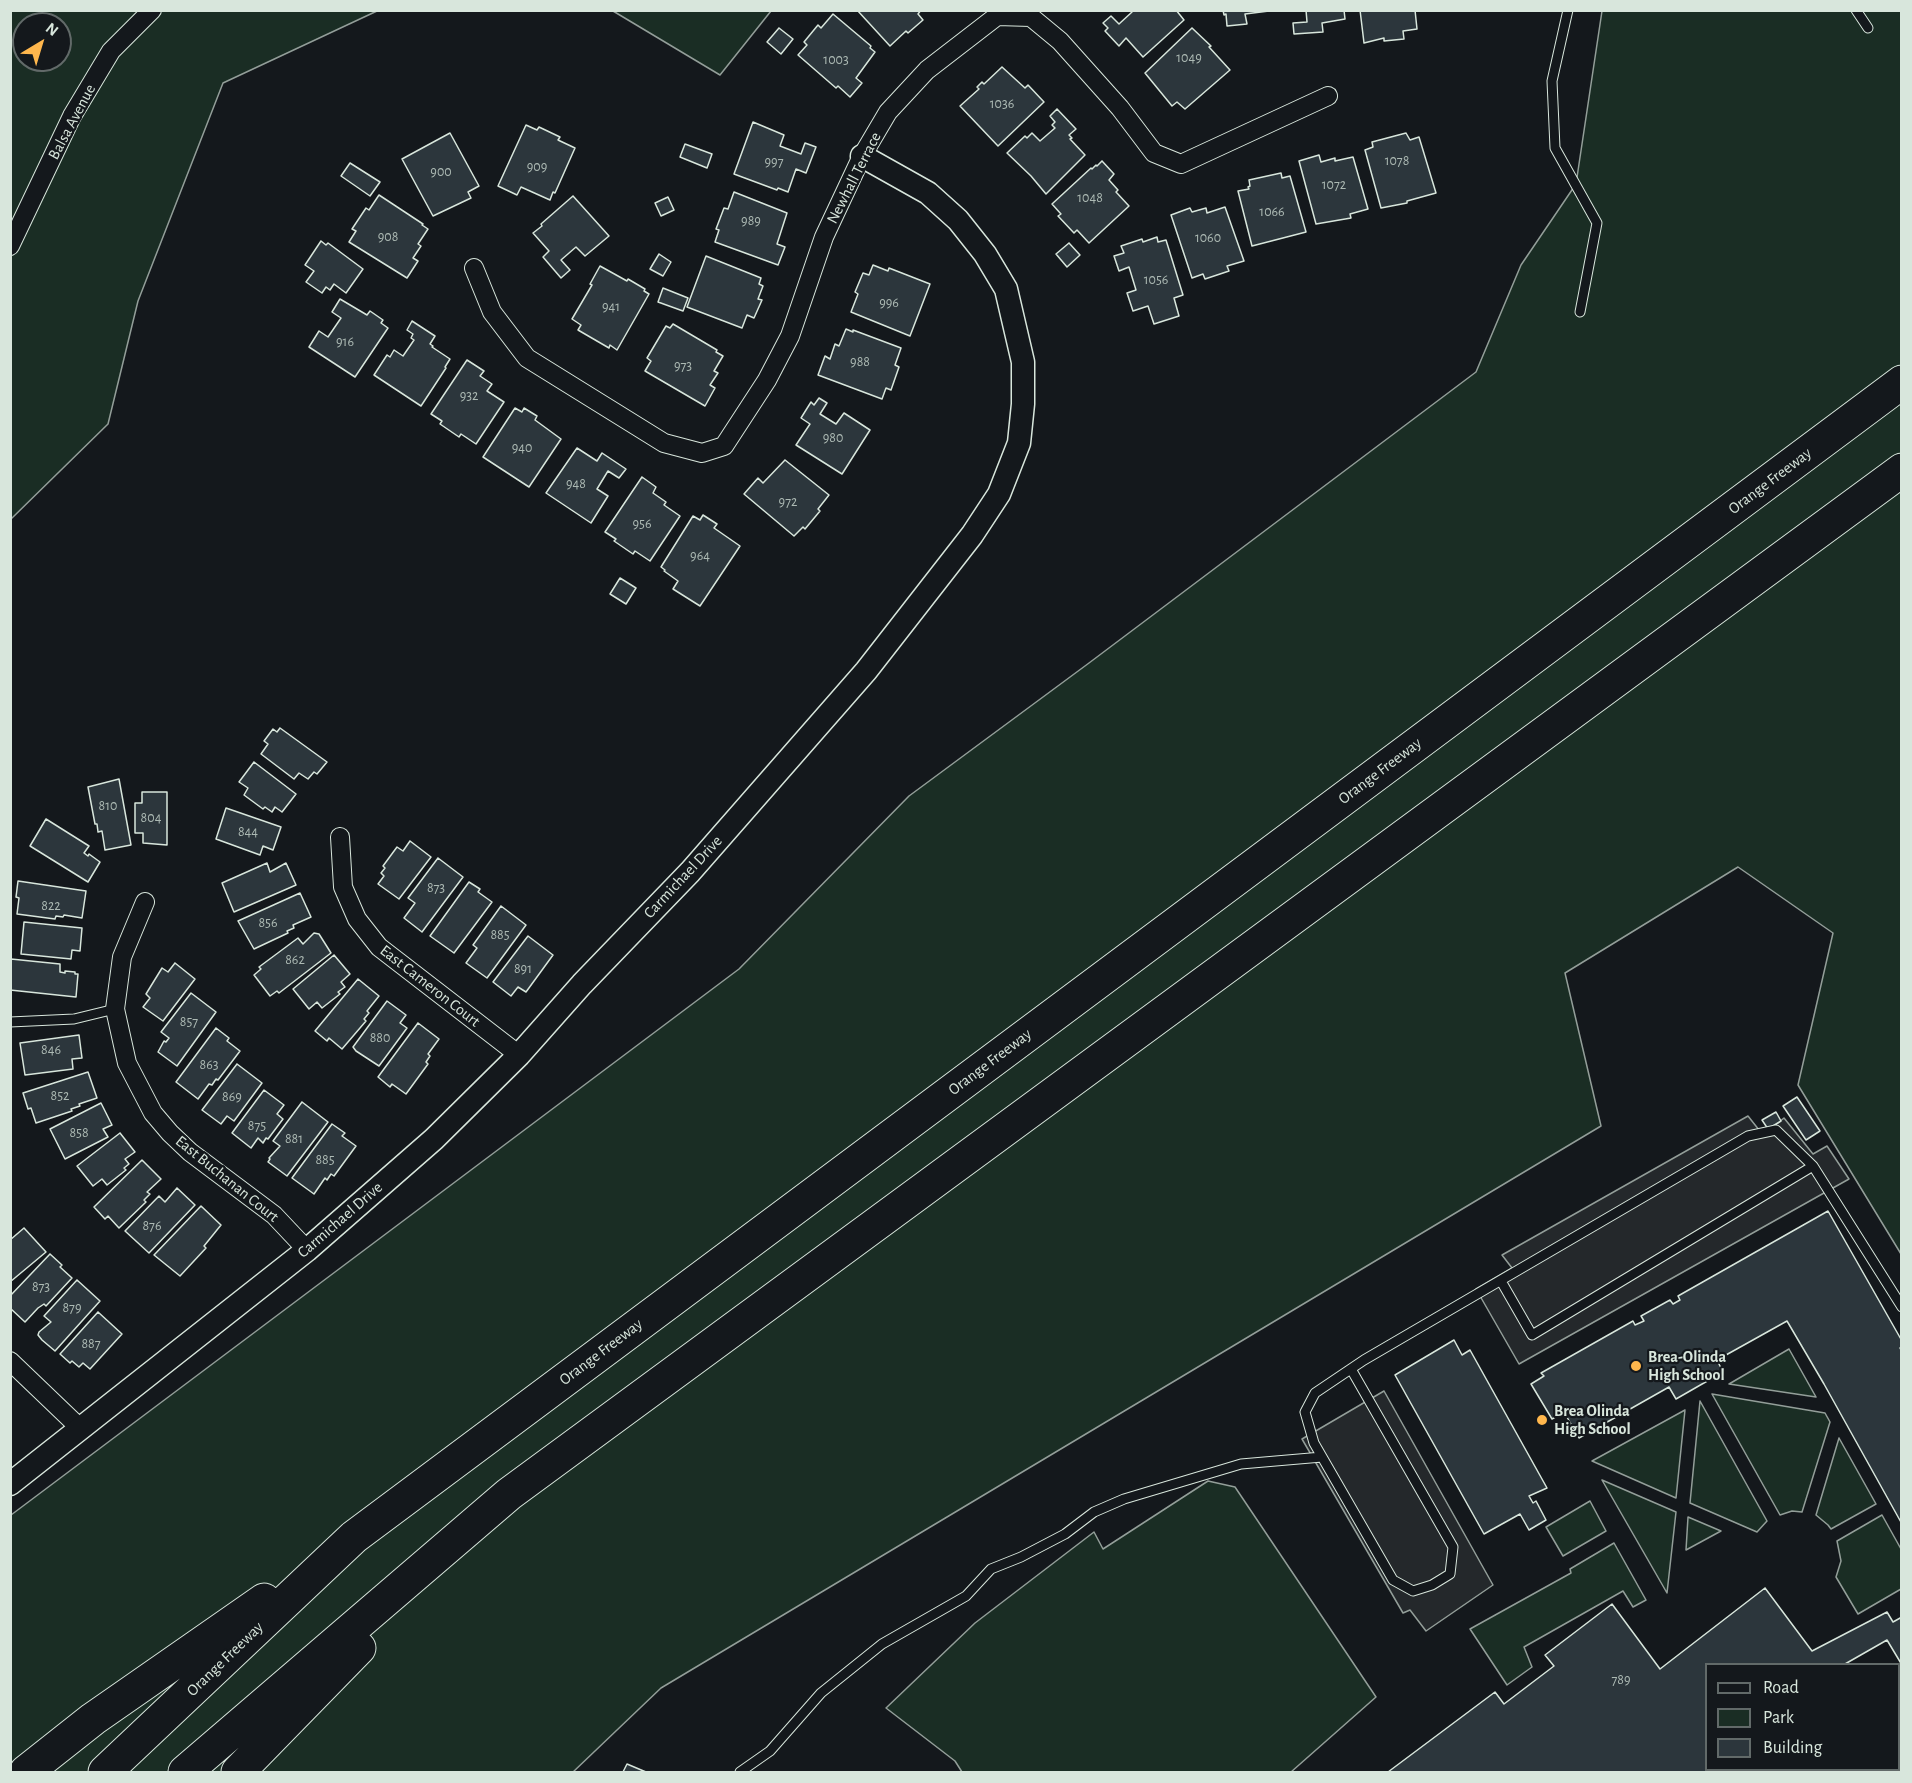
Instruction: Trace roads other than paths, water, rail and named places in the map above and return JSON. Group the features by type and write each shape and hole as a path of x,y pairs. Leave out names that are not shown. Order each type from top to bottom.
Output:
{"highway":[{"name":"Orange Freeway","path":"105,1773 354,1537 1902,382"},
{"path":"185,1773 509,1494 1902,470"},
{"path":"238,1773 509,1494"},
{"path":"26,1773 93,1719 354,1537"}],"street":[{"name":"Balsa Avenue","path":"10,246 72,116 111,51 152,10"},
{"name":"Newhall Terrace","path":"474,268 492,312 527,358 664,443 702,453 724,446 767,380 790,336 824,237 862,156 888,112 927,70 997,16 1031,17 1060,41 1120,108 1154,153 1181,164 1328,96"},
{"name":"Carmichael Drive","path":"10,1484 307,1250 434,1139 519,1055 582,984 690,872 866,671 972,535 999,494 1019,443 1023,404 1023,362 1006,289 986,254 958,220 928,193 862,156"},
{"name":"East Cameron Court","path":"340,837 343,886 357,919 379,947 519,1055"},
{"name":"East Buchanan Court","path":"145,902 122,957 115,1009 127,1063 153,1113 190,1152 274,1215 307,1250"},
{"path":"10,1361 81,1429"}],"lane":[{"path":"1568,10 1551,81 1555,148 1597,223 1580,312"},
{"path":"1856,10 1868,28"},
{"path":"10,1022 31,1023 74,1018 115,1009"},
{"path":"1351,1369 1453,1547 1450,1574 1432,1585 1413,1591 1393,1580 1314,1443 1305,1412 1316,1394 1351,1369 1748,1136 1776,1130 1812,1166 1902,1308"},
{"path":"1501,1281 1532,1335 1812,1166"},
{"path":"740,1773 770,1751 821,1693 882,1644 966,1596 991,1569 1021,1557 1065,1534 1095,1512 1124,1498 1241,1464 1322,1457"}],"place":[{"name":"Brea-Olinda High School","path":"1636,1366"},
{"name":"Brea Olinda High School","path":"1542,1420"}]}
